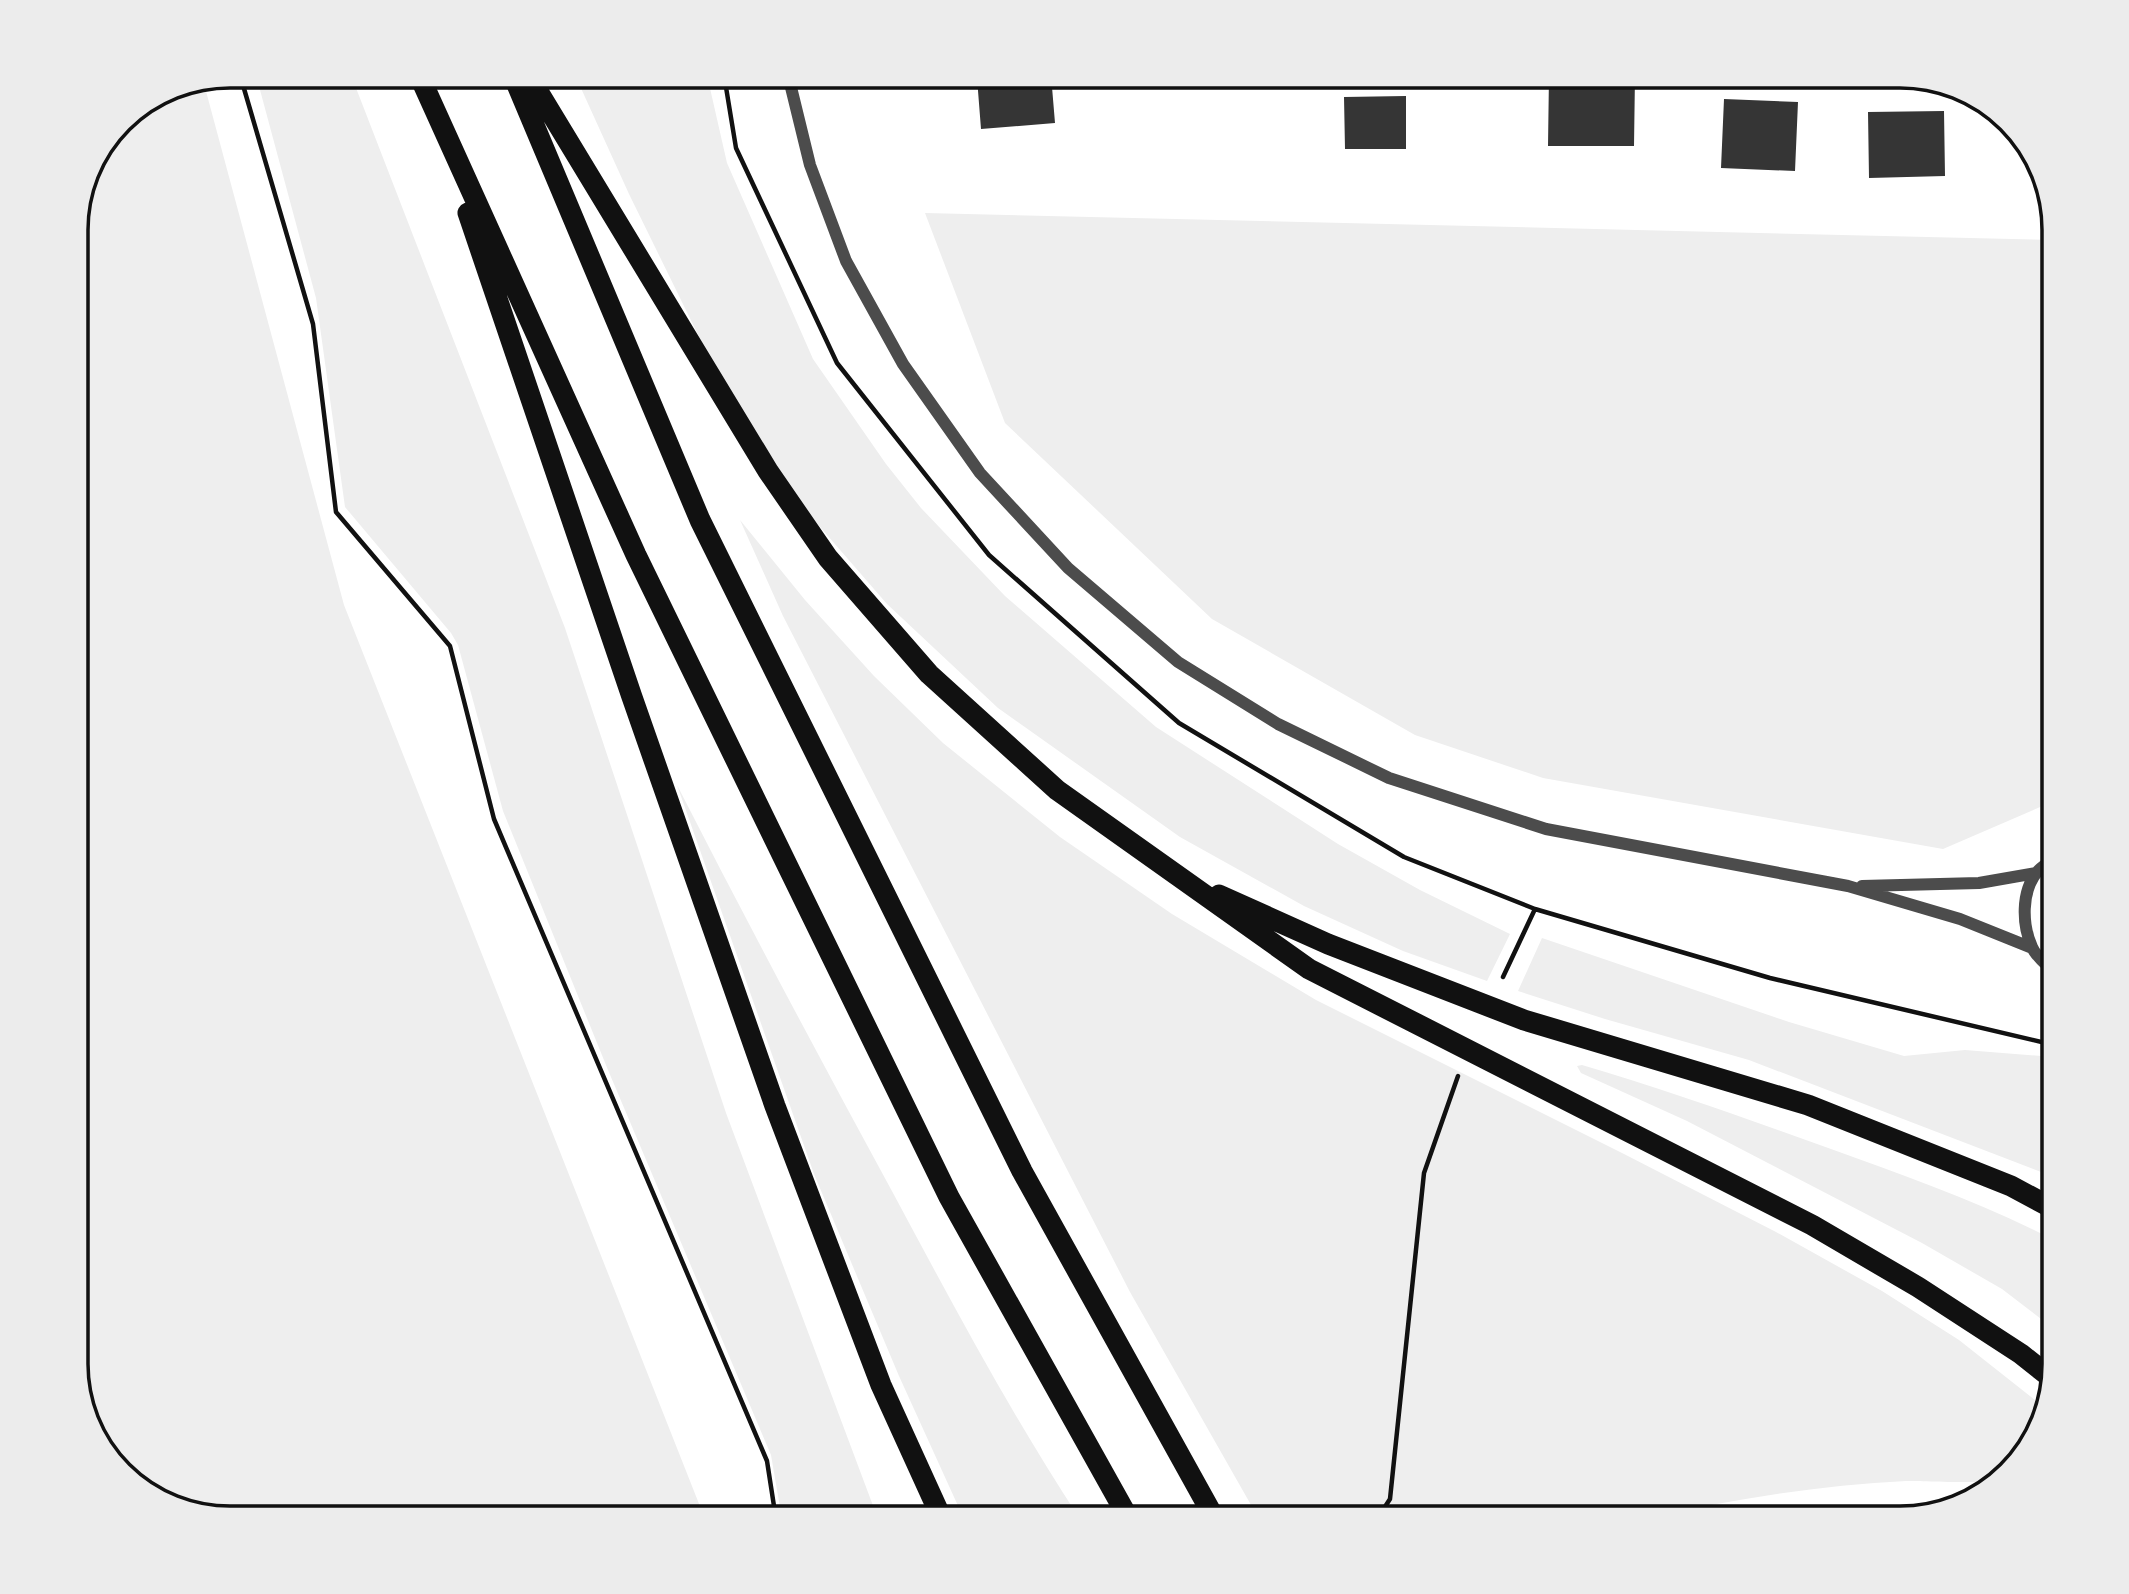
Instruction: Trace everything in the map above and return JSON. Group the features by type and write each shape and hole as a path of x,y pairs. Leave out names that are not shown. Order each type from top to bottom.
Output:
{"highway":[{"path":"424,88 636,555 949,1197 1122,1506"},
{"path":"518,88 695,508 718,556 1022,1171 1208,1506"},
{"path":"536,88 768,471 828,558 929,674 1057,790 1309,969 1812,1225 1918,1287 2041,1370"},
{"path":"429,99 636,710 775,1106 881,1385 936,1506"},
{"path":"1172,874 1328,944 1524,1020 1808,1105 2011,1186 2042,1203"}],"street":[{"path":"791,88 810,165 846,261 903,364 988,483 1068,568 1178,662 1278,724 1389,778 1546,829 1848,886 1960,919 2032,948"},
{"path":"2042,868 2036,873 2025,899 2025,925 2032,948 2042,961"},
{"path":"1848,886 1979,883 2036,873"}],"path":[{"path":"244,88 313,324 336,512 450,646 494,819 767,1461 774,1506"},
{"path":"726,88 736,148 837,363 989,555 1179,723 1404,857 1535,909 1770,978 2042,1042"},
{"path":"1503,977 1535,909"},
{"path":"1385,1506 1390,1499 1424,1172 1460,1072"}],"shaded area":[{"path":"259,88 356,88 565,628 726,1113 873,1506 780,1506 771,1455 608,1070 503,811 458,645 451,633 345,507 316,298"},
{"path":"581,88 710,88 727,163 813,359 886,464 921,508 1005,596 1156,727 1338,844 1420,890 1510,934 1487,981 1403,951 1304,906 1180,837 998,708 887,604 801,505 706,351"},
{"path":"206,90 344,605 700,1506 202,1504 175,1496 143,1477 117,1451 98,1419 88,1374 88,220 98,175 117,143 143,117 184,95"},
{"path":"925,213 2042,240 2042,806 1943,849 1543,778 1415,735 1212,619 1005,423"},
{"path":"740,520 805,600 874,676 943,743 1060,837 1172,914 1316,1000 1776,1232 1882,1291 1959,1340 2037,1401 2018,1443 2000,1465 1979,1481 1906,1481 1840,1486 1708,1506 1252,1506 1130,1292 783,616"},
{"path":"677,785 960,1317 1006,1399 1072,1506 958,1506 899,1376 814,1174"},
{"path":"1542,938 1789,1022 1904,1056 1965,1050 2042,1056 2042,1172 1749,1060 1518,991"},
{"path":"1582,1065 1645,1084 1887,1169 1972,1202 2042,1234 2042,1320 2002,1289 1922,1243 1687,1121 1581,1073 1577,1066"}],"building":[{"path":"978,88 1052,88 1055,123 981,129"},
{"path":"1549,88 1635,88 1634,146 1548,146"},
{"path":"1406,96 1406,149 1345,149 1344,97"},
{"path":"1724,99 1798,102 1795,171 1721,168"},
{"path":"1944,111 1945,176 1869,178 1868,112"}]}
